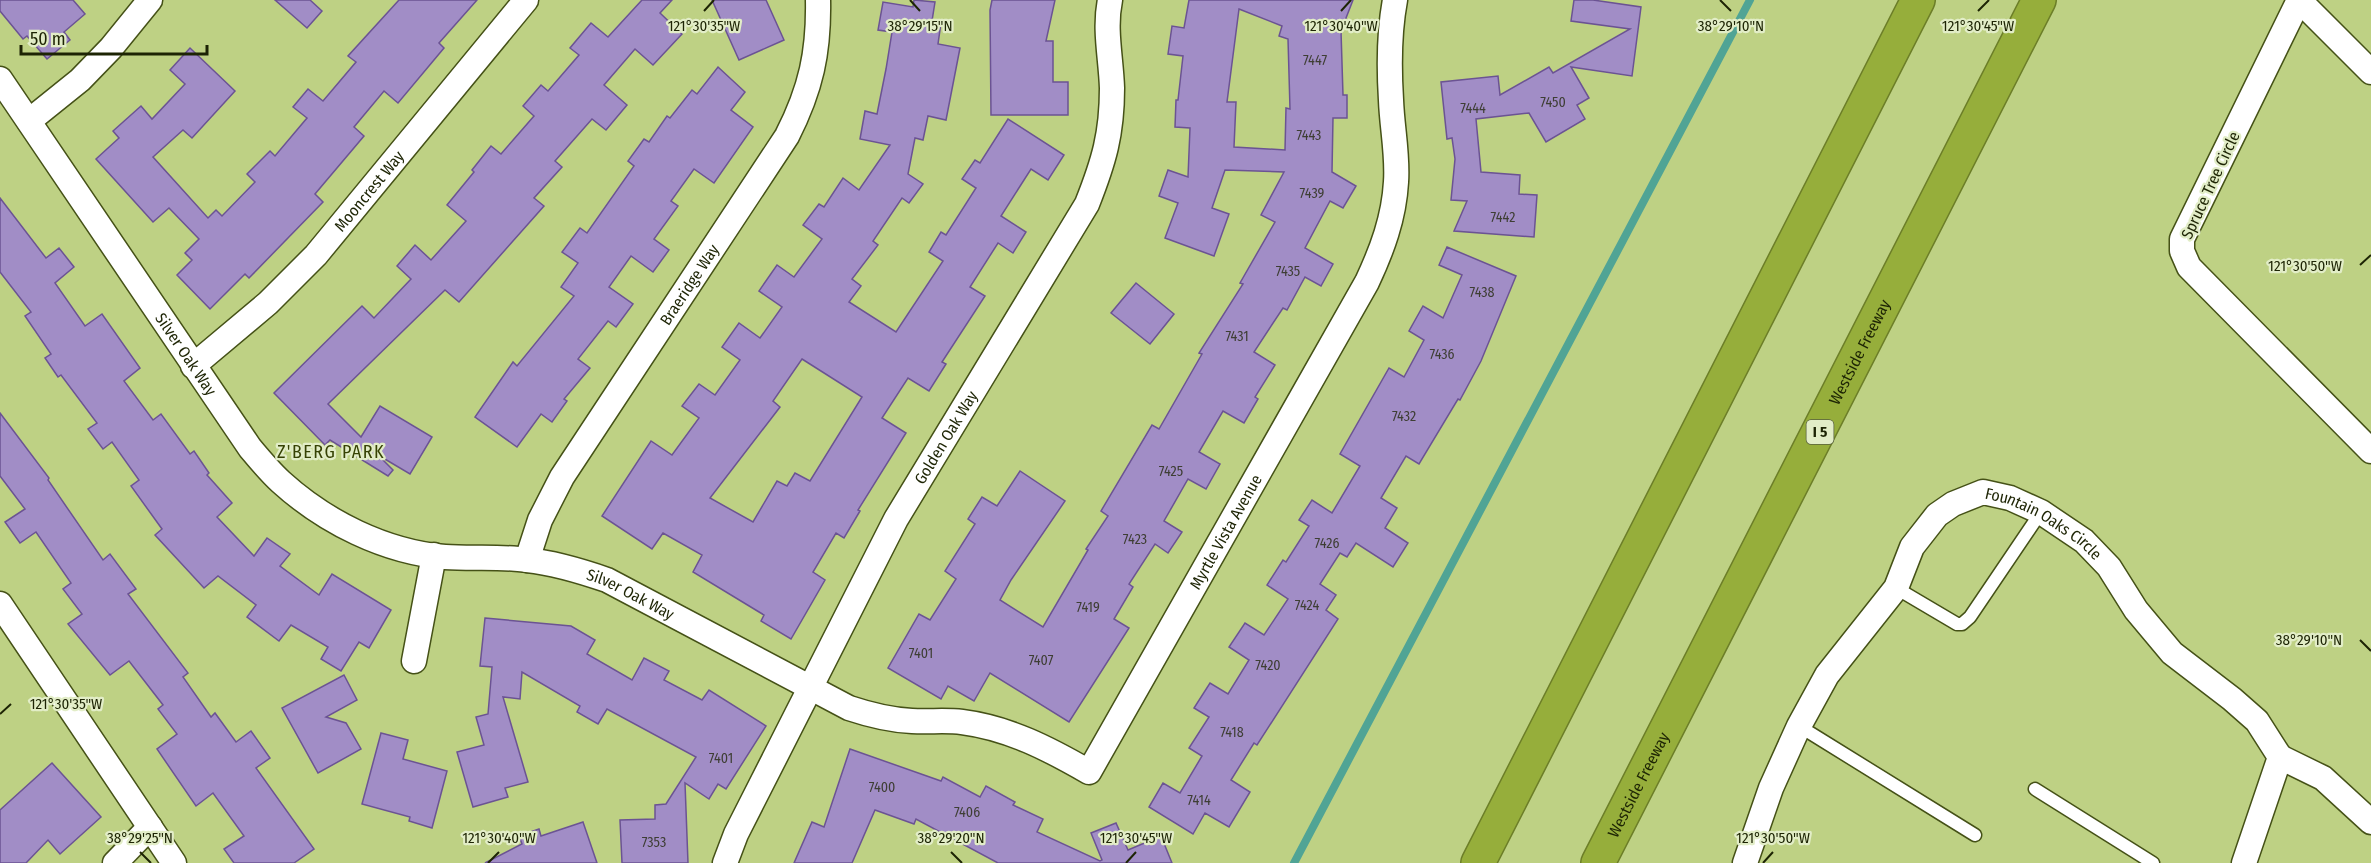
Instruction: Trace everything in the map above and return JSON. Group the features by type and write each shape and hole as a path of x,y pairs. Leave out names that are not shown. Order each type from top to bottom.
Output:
{"highway":[{"path":"1478,863 1918,0"},
{"name":"Westside Freeway","path":"1598,863 2039,0"}],"street":[{"path":"29,122 80,80 111,48 150,0"},
{"name":"Mooncrest Way","path":"194,366 268,303 316,255 526,0"},
{"name":"Braeridge Way","path":"527,560 540,520 562,477 787,136 802,107 813,73 819,34 818,0"},
{"name":"Golden Oak Way","path":"725,863 736,834 809,688 902,509 1088,204 1104,161 1111,124 1112,86 1107,46 1110,0"},
{"name":"Myrtle Vista Avenue","path":"809,688 849,708 877,717 912,721 962,722 1002,730 1038,744 1089,772 1381,254 1390,223 1396,184 1397,156 1391,100 1390,60 1395,0"},
{"path":"2299,0 2371,72"},
{"name":"Spruce Tree Circle","path":"2299,0 2182,239 2182,251 2189,267 2371,451"},
{"name":"Silver Oak Way","path":"0,79 250,448 280,482 311,506 350,529 392,546 434,555 527,560 570,568 607,580 809,688"},
{"name":"Fountain Oaks Circle","path":"1746,863 1771,788 1799,726 1827,675 1896,588 1912,548 1937,515 1953,504 1983,492 2010,498 2041,512 2084,541 2109,567 2136,610 2172,652 2232,699 2257,722 2280,757"},
{"path":"414,660 434,555"},
{"path":"0,604 174,863"},
{"path":"2244,863 2280,757 2324,778 2371,822"},
{"path":"115,863 150,828"}],"lane":[{"path":"1896,588 1957,624 1962,624 1970,617 2041,512"},
{"path":"1799,726 1975,835"},
{"path":"2035,789 2153,863"}],"building":[{"path":"0,0 73,0 85,14 64,32 70,40 47,59 27,36 23,39 0,11"},
{"path":"275,0 310,0 322,11 307,28"},
{"path":"399,0 477,0 439,43 444,48 398,103 384,91 354,127 364,136 315,194 323,202 249,278 245,274 210,309 177,275 192,260 185,253 199,239 169,208 153,222 96,159 119,138 113,131 141,106 152,119 185,84 170,70 190,48 235,91 192,138 183,130 153,157 208,218 216,210 222,216 255,182 247,174 270,151 275,156 307,118 293,107 308,89 323,101 356,62 348,56"},
{"path":"642,0 672,0 660,13 682,34 653,65 635,49 604,85 627,105 606,130 592,119 555,161 562,167 534,198 544,206 459,302 445,290 328,404 361,437 380,406 432,437 410,474 378,455 393,470 388,476 330,440 325,445 274,393 362,306 374,318 411,279 397,266 415,245 431,260 466,221 447,205 474,172 472,170 491,146 501,154 534,116 523,106 541,85 548,91 579,55 570,48 591,23 608,37"},
{"path":"712,0 766,0 784,40 739,60"},
{"path":"914,0 935,2 932,21 941,23 938,44 960,48 946,120 928,116 923,140 915,138 908,174 923,184 909,203 902,198 873,241 878,245 852,279 861,286 849,302 896,332 943,261 929,252 941,232 946,235 976,188 962,179 975,160 980,163 1008,119 1064,155 1048,180 1031,169 1001,216 1026,232 1013,253 998,243 970,287 985,296 942,362 946,364 929,391 908,378 882,418 906,433 858,510 860,511 844,538 836,533 813,572 825,580 791,639 761,621 764,615 693,572 702,555 663,533 652,549 602,516 651,441 672,455 699,418 682,406 699,384 715,395 740,360 722,347 739,323 760,338 782,307 759,291 777,265 794,277 822,239 803,225 819,204 824,207 843,178 859,190 890,145 860,139 865,111 877,114 886,69 892,32 878,30 883,2 913,7","holes":["802,359 862,397 810,481 795,473 787,486 777,481 753,522 710,498 780,407 773,401"]},
{"path":"992,0 1055,0 1046,41 1053,41 1053,82 1068,82 1068,115 991,115 990,10"},
{"path":"1189,0 1353,0 1341,31 1343,95 1347,95 1347,118 1333,118 1332,172 1356,186 1343,208 1330,201 1305,248 1333,264 1321,286 1305,277 1287,310 1283,308 1254,352 1275,365 1255,397 1258,399 1244,423 1223,411 1199,452 1220,464 1206,489 1188,479 1164,521 1182,532 1168,553 1155,544 1129,584 1133,587 1114,619 1129,628 1069,722 990,673 974,701 948,686 941,699 888,668 919,614 930,620 956,579 945,571 975,524 968,519 982,497 997,506 1020,471 1065,501 1000,600 1043,627 1088,550 1086,549 1108,516 1101,511 1152,425 1159,429 1202,354 1199,353 1243,284 1240,283 1275,222 1261,215 1284,172 1225,170 1212,208 1229,214 1214,256 1165,238 1178,203 1159,196 1168,170 1188,177 1190,128 1175,127 1176,100 1178,100 1183,56 1168,54 1172,26 1184,28","holes":["1239,9 1282,26 1279,36 1288,39 1290,109 1286,108 1285,150 1234,147 1236,102 1227,102"]},
{"path":"1574,0 1593,0 1641,7 1632,76 1571,67 1589,98 1577,105 1585,119 1546,142 1529,113 1476,119 1481,172 1520,175 1519,194 1537,195 1534,237 1454,231 1467,201 1451,200 1455,159 1452,138 1447,139 1441,82 1498,76 1500,95 1549,67 1553,73 1630,29 1571,21"},
{"path":"718,67 745,92 731,110 753,127 714,183 694,169 671,201 678,206 654,239 669,250 653,272 631,256 609,287 633,304 616,327 608,321 578,359 590,368 564,399 567,401 552,422 541,414 517,447 475,417 513,362 517,366 574,296 561,287 578,263 562,252 580,228 587,233 634,166 628,161 644,139 649,142 667,116 670,118 692,90 697,94"},
{"path":"0,198 46,258 59,248 74,267 55,283 85,326 102,314 140,368 124,381 153,420 161,414 190,454 194,451 209,473 207,475 232,503 217,517 254,556 267,538 290,554 280,566 319,595 332,574 391,610 369,648 359,642 341,671 321,659 328,647 291,625 279,641 247,617 256,605 218,576 204,588 155,535 162,529 131,486 139,480 112,442 103,449 88,429 97,423 61,375 58,377 45,358 51,354 25,316 31,312 0,272"},
{"path":"1447,247 1516,276 1481,361 1460,400 1458,399 1419,464 1406,456 1381,498 1397,508 1385,528 1408,543 1393,567 1356,543 1347,557 1340,553 1320,584 1336,595 1326,610 1338,619 1257,745 1254,743 1231,780 1250,792 1229,827 1205,813 1193,834 1149,807 1163,783 1180,793 1202,756 1189,748 1209,717 1194,708 1210,683 1228,694 1249,660 1229,647 1245,623 1264,635 1288,599 1267,585 1283,560 1286,562 1309,526 1299,520 1312,500 1332,513 1360,466 1340,454 1389,368 1404,377 1424,340 1409,331 1423,306 1443,318 1462,275 1439,265"},
{"path":"1136,283 1174,314 1150,344 1111,313"},
{"path":"0,413 49,478 48,480 103,560 110,554 136,589 128,594 188,673 183,677 211,717 215,713 236,742 251,731 270,758 256,768 314,849 294,863 234,863 224,849 244,836 213,793 196,806 157,749 177,734 158,709 163,705 129,661 110,675 68,624 82,614 63,589 71,583 36,532 20,543 5,522 25,509 0,476"},
{"path":"485,618 571,626 595,640 587,654 632,680 644,658 669,671 664,680 702,700 709,690 766,726 726,789 718,784 709,799 685,783 688,863 622,863 620,820 655,819 655,805 666,804 696,757 607,709 598,724 577,712 580,706 522,672 520,699 503,697 528,782 505,788 508,797 473,807 457,752 484,745 476,717 488,714 492,667 480,666"},
{"path":"344,675 357,700 326,717 346,723 361,749 318,773 282,708"},
{"path":"381,733 408,740 403,759 447,771 432,828 409,821 410,817 362,804"},
{"path":"850,749 941,781 943,777 980,797 986,786 1015,802 1013,805 1043,819 1037,832 1100,861 1102,860 1091,833 1116,823 1128,850 1161,836 1172,863 998,863 916,819 914,824 875,810 852,863 794,863 812,822 824,827"},
{"path":"52,763 101,817 60,854 48,840 26,863 0,863 0,810"},
{"path":"583,822 597,863 485,863 522,844 519,836 539,829 541,836"}],"waterway":[{"path":"1294,863 1750,0"}],"district":[{"name":"Z'BERG PARK","path":"331,452"}]}
